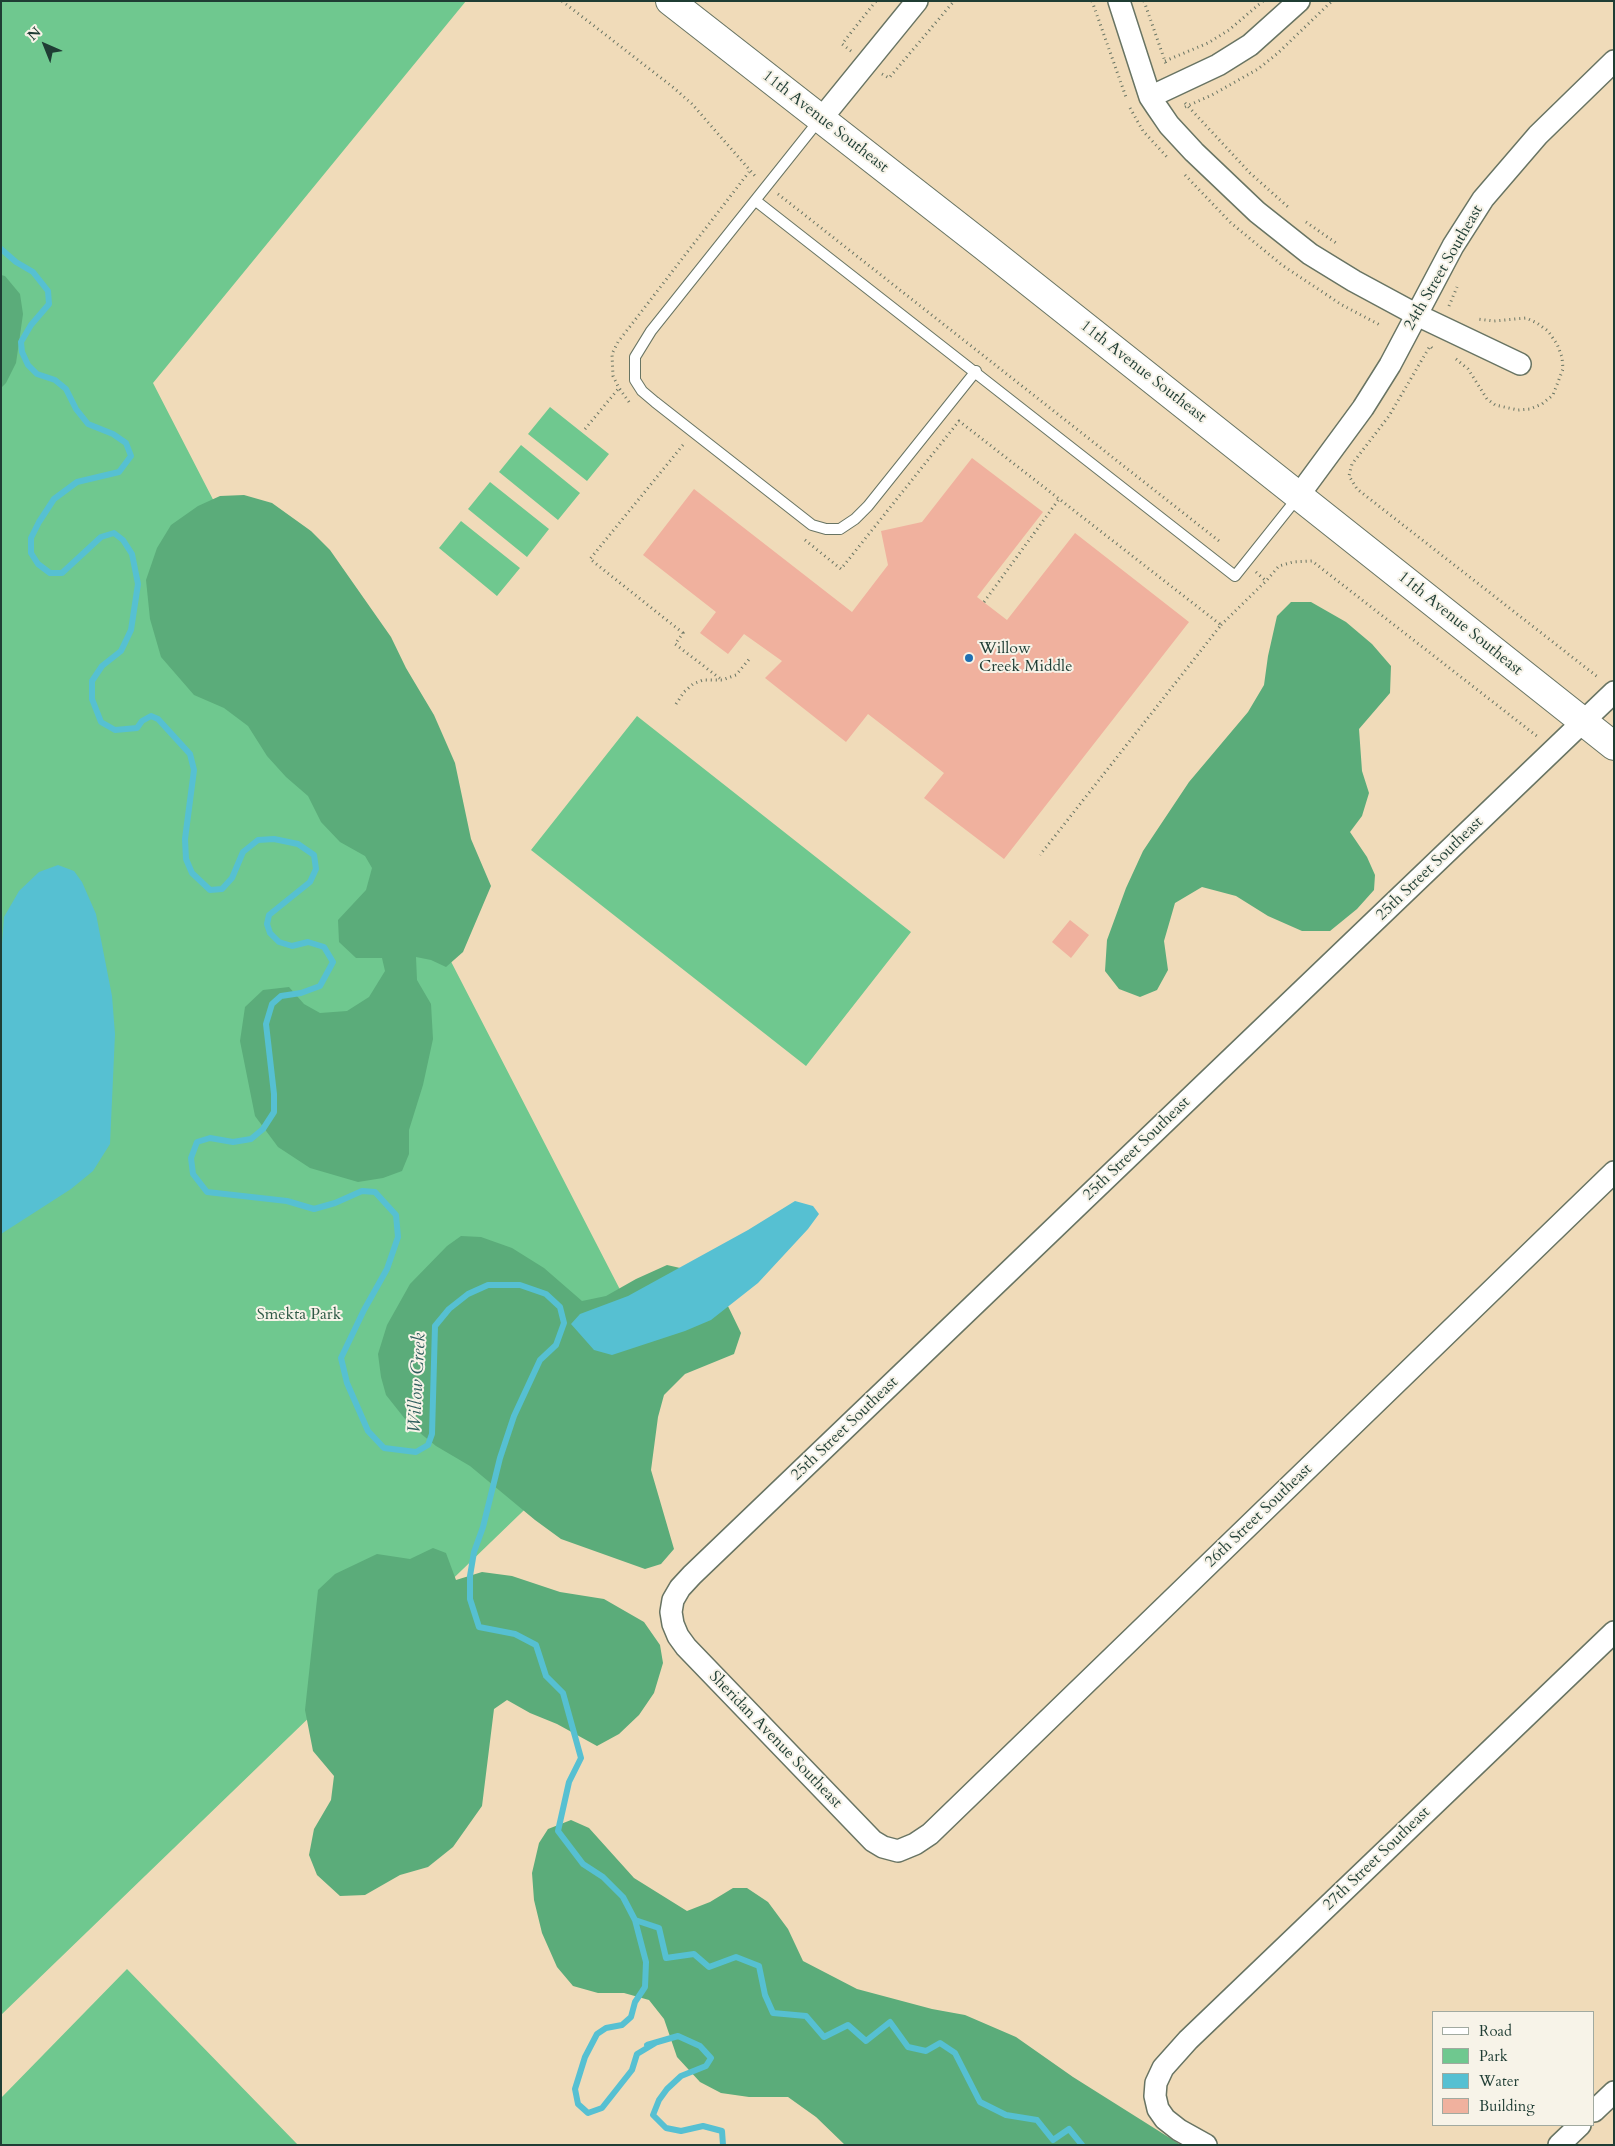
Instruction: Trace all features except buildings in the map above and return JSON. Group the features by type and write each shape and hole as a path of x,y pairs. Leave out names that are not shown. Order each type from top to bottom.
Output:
{"main road":[{"name":"11th Avenue Southeast","path":"670,1 1614,746"}],"street":[{"path":"821,119 917,1"},
{"path":"1119,1 1150,97 1169,125 1229,186 1275,227 1327,265 1417,315 1520,364"},
{"path":"1150,97 1218,65 1250,45 1299,1"},
{"name":"24th Street Southeast","path":"1299,496 1363,408 1390,365 1453,246 1483,199 1538,135 1614,61"},
{"name":"25th Street Southeast","path":"671,1612 673,1600 680,1588 692,1575 1555,750 1583,722 1610,687"},
{"name":"26th Street Southeast","path":"898,1851 915,1844 930,1834 1614,1172"},
{"name":"Sheridan Avenue Southeast","path":"671,1612 672,1624 678,1636 693,1654 861,1831 883,1847 898,1851"},
{"name":"27th Street Southeast","path":"1206,2145 1179,2130 1158,2109 1155,2096 1156,2083 1163,2068 1188,2040 1614,1632"},
{"path":"1595,2110 1614,2092"},
{"path":"1559,2145 1579,2126"}],"lane":[{"path":"821,119 651,331 635,358 635,380 642,391 812,525 826,529 840,529 855,519 868,506 976,371"},
{"path":"756,201 976,371 1235,576 1299,496"}],"path":[{"path":"562,1 692,104 749,172 621,336 612,354 611,365 618,388 585,429"},
{"path":"876,1 842,44 889,78 954,1"},
{"path":"1144,1 1165,61 1208,43 1229,30 1263,1"},
{"path":"1187,106 1250,173 1292,210"},
{"path":"1306,221 1341,246"},
{"path":"1448,306 1460,282"},
{"path":"1430,346 1389,416 1352,464 1349,476 1357,489 1610,687"},
{"path":"841,569 959,420 1221,625"},
{"path":"683,445 590,559 683,633 675,644 722,680"},
{"path":"984,602 1059,499"},
{"path":"1040,855 1221,625 1279,566 1293,562 1312,561 1555,750"},
{"path":"676,704 684,692 693,684 703,680 722,680 736,675 751,658"}],"green space":[{"name":"Smekta Park","path":"1,1 466,1 153,383 664,1375 1,2015"},
{"path":"1,275 5,276 20,294 23,314 16,363 6,383 1,388"},
{"path":"550,407 609,454 587,481 528,434"},
{"path":"521,445 580,493 558,520 499,472"},
{"path":"490,482 549,529 527,557 468,509"},
{"path":"244,495 272,503 311,531 330,550 391,637 406,668 434,715 455,763 471,839 491,886 463,952 446,967 431,960 416,957 417,980 431,1004 433,1039 423,1085 409,1130 409,1154 402,1171 383,1178 358,1182 310,1168 278,1147 255,1116 240,1041 245,1007 263,990 289,987 304,1004 320,1013 347,1011 369,997 385,971 382,958 356,958 339,942 338,920 366,890 372,868 365,856 340,842 321,822 308,796 286,777 267,756 248,726 224,708 194,695 161,657 150,619 146,580 157,548 171,525 198,506 220,496"},
{"path":"461,521 520,568 497,596 439,548"},
{"path":"1291,602 1311,602 1346,622 1372,644 1391,666 1390,693 1359,729 1362,771 1369,793 1362,816 1350,832 1367,857 1375,875 1374,890 1357,909 1330,931 1302,931 1268,916 1236,896 1202,887 1175,903 1164,941 1168,970 1157,990 1140,997 1119,989 1105,971 1107,940 1126,888 1143,851 1189,782 1248,712 1264,685 1277,616"},
{"path":"637,716 911,932 806,1066 531,850"},
{"path":"461,1236 481,1237 512,1248 544,1268 582,1301 606,1296 636,1279 667,1265 689,1270 726,1302 741,1333 734,1354 685,1374 664,1395 658,1417 651,1470 674,1549 661,1564 645,1569 561,1539 470,1466 436,1446 409,1424 386,1395 378,1354 387,1325 410,1284 447,1246"},
{"path":"433,1548 446,1553 456,1580 482,1572 512,1576 560,1592 604,1599 644,1622 660,1645 663,1663 654,1693 639,1715 619,1734 597,1746 507,1700 494,1709 482,1806 453,1847 428,1867 400,1875 365,1895 340,1896 317,1875 309,1855 314,1829 331,1800 334,1776 313,1751 305,1710 318,1590 335,1574 377,1554 410,1559"},
{"path":"571,1820 589,1828 634,1878 687,1911 710,1902 733,1888 747,1888 768,1902 788,1929 803,1961 857,1989 932,2009 965,2015 1016,2037 1073,2077 1181,2145 845,2145 816,2117 788,2097 749,2097 721,2093 700,2082 677,2057 664,2019 649,2000 624,1993 598,1993 573,1986 557,1967 542,1933 534,1900 532,1873 539,1843 548,1829"},
{"path":"127,1969 298,2145 1,2145 1,2098"}],"water":[{"path":"58,865 74,871 82,882 96,914 112,996 115,1034 110,1144 93,1171 71,1189 1,1234 1,957 4,917 19,891 39,872"},
{"path":"795,1201 813,1206 819,1214 808,1229 758,1283 711,1320 685,1331 612,1355 594,1350 571,1324 580,1314 628,1296 748,1230"}],"waterway":[{"name":"Willow Creek","path":"1,249 16,262 33,272 48,291 49,304 31,325 21,342 22,352 28,365 37,374 55,380 66,389 76,409 88,424 113,434 126,443 131,456 119,472 77,482 54,499 31,538 31,553 38,564 50,573 62,573 101,537 114,533 123,540 132,554 138,584 131,630 121,651 102,666 92,681 92,699 101,722 115,730 137,728 142,721 151,716 158,719 190,754 194,770 185,839 186,859 192,873 210,890 222,889 232,878 243,852 258,840 274,839 298,844 314,855 316,869 310,882 269,915 267,924 270,933 279,942 292,946 308,942 324,947 333,962 320,986 301,993 281,996 272,1004 266,1024 274,1094 274,1112 263,1129 251,1139 233,1142 210,1138 197,1142 191,1158 193,1174 207,1192 287,1201 314,1209 335,1203 362,1191 375,1192 396,1215 398,1237 387,1269 364,1310 341,1358 347,1383 368,1431 384,1448 416,1452 428,1445 432,1434 435,1326 449,1309 468,1294 488,1285 520,1285 546,1294 560,1307 564,1323 556,1345 540,1360 514,1416 500,1458 483,1527 474,1552 470,1576 470,1599 479,1627 515,1634 536,1645 546,1676 563,1693 581,1758 569,1782 558,1831 583,1864 603,1877 623,1897 635,1920 646,1962 645,1987 635,2002 631,2017 622,2025 606,2028 597,2034 585,2057 575,2089 578,2104 588,2113 602,2108 632,2070 637,2054 657,2042 647,2045 678,2036 700,2046 711,2058 706,2066 681,2076 667,2089 659,2100 653,2115 666,2128 681,2131 703,2126 722,2131 723,2145"},
{"path":"635,1920 659,1928 666,1958 694,1954 709,1967 736,1957 759,1966 765,1995 773,2013 806,2016 824,2037 848,2025 866,2041 890,2022 908,2047 926,2051 940,2043 955,2053 980,2102 1006,2115 1037,2120 1053,2140 1069,2129 1082,2145"}],"place":[{"name":"Willow Creek Middle","path":"969,658"}]}
